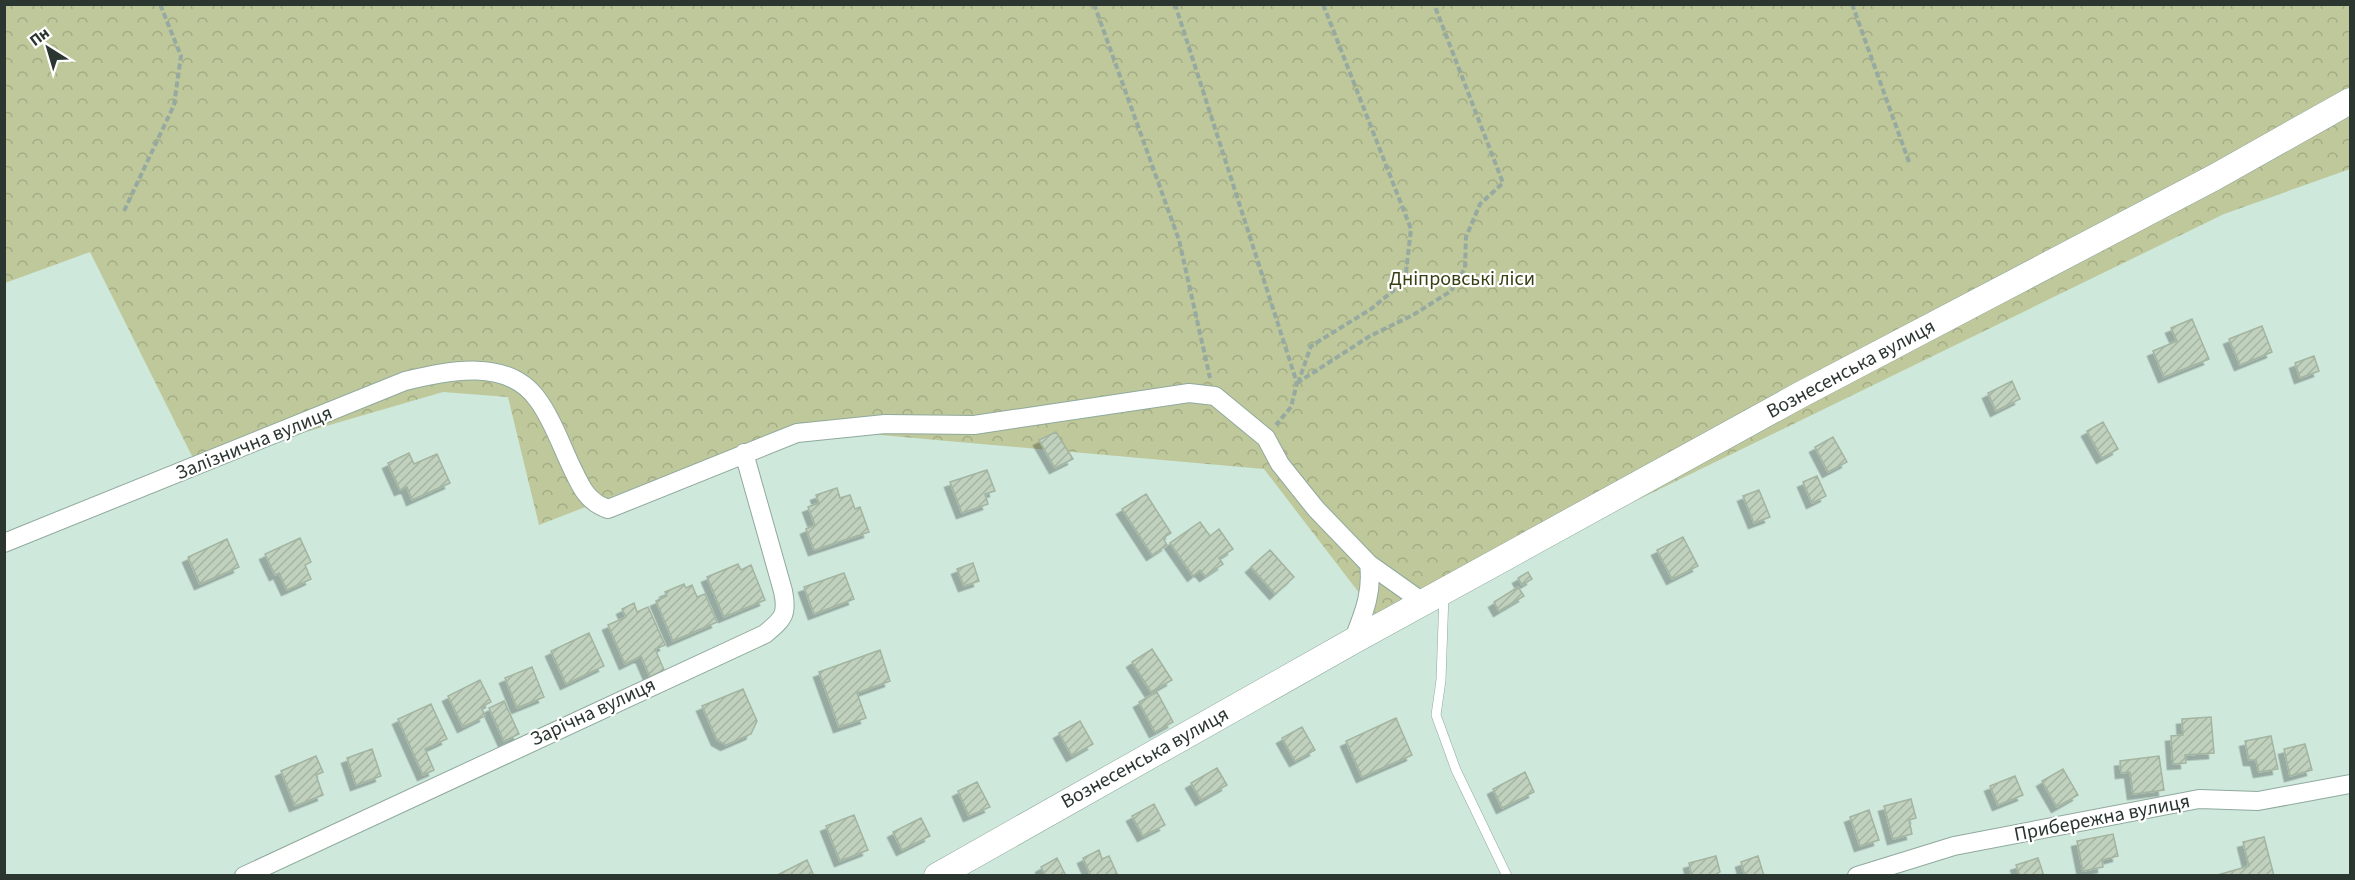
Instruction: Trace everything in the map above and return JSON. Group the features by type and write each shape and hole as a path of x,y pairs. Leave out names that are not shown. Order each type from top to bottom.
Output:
{"main road":[{"name":"Вознесенська вулиця","path":"937,876 1353,641 1800,395 2215,177 2350,100"}],"street":[{"name":"Залізнична вулиця","path":"4,543 405,381 446,371 480,370 508,376 528,387 540,401 582,490 593,504 608,509 744,453"},
{"path":"744,453 797,433 885,424 974,425 1189,393 1215,396 1266,438 1280,464 1316,509 1369,564 1434,598"},
{"name":"Зарічна вулиця","path":"244,876 765,634 782,620 786,605 783,591 744,453"},
{"path":"1353,641 1368,603 1372,583 1369,564"},
{"name":"Прибережна вулиця","path":"1857,876 1954,846 2199,799 2258,801 2350,784"}],"lane":[{"path":"1434,598 1442,680 1436,715 1456,770 1507,876"}],"path":[{"path":"124,211 174,105 181,56 160,4"},
{"path":"1094,4 1179,240 1215,396"},
{"path":"1175,4 1297,383"},
{"path":"1266,438 1291,407 1311,346 1371,309 1405,281 1411,229 1323,4"},
{"path":"1297,383 1370,336 1413,315 1451,291 1465,268 1466,237 1480,204 1503,183 1434,4"},
{"path":"1852,4 1909,162"}],"green space":[{"name":"Дніпровські ліси","path":"5,5 2350,5 2350,169 2224,214 1383,624 1264,469 813,429 750,443 539,525 508,397 443,392 196,464 90,252 5,283"}],"building":[{"path":"2192,319 2209,359 2164,377 2153,351 2177,341 2171,328"},
{"path":"2262,326 2272,352 2240,365 2229,339"},
{"path":"2314,356 2319,371 2300,378 2295,363"},
{"path":"2012,381 2020,399 1996,411 1988,393"},
{"path":"2103,422 2118,449 2102,458 2087,431"},
{"path":"1056,432 1073,459 1055,468 1039,440"},
{"path":"1833,437 1847,462 1828,472 1815,447"},
{"path":"409,453 414,464 437,454 450,483 412,500 407,487 400,490 388,463"},
{"path":"987,470 995,491 985,494 988,504 962,513 950,482"},
{"path":"1817,476 1826,496 1812,503 1803,482"},
{"path":"837,488 840,498 850,495 855,509 860,507 869,532 814,550 806,529 815,525 808,507 819,503 816,495"},
{"path":"1759,490 1770,517 1754,523 1743,496"},
{"path":"1146,494 1171,533 1163,538 1167,545 1152,555 1122,509"},
{"path":"1200,522 1210,536 1219,529 1233,549 1219,558 1223,564 1205,576 1200,570 1193,576 1170,543"},
{"path":"1683,537 1698,566 1672,579 1657,550"},
{"path":"300,538 311,562 305,565 311,579 287,590 279,573 275,575 265,554"},
{"path":"227,539 239,567 200,584 188,557"},
{"path":"1270,550 1294,577 1275,594 1251,567"},
{"path":"973,563 979,581 964,586 957,569"},
{"path":"738,564 741,570 751,565 765,600 724,617 707,577"},
{"path":"1528,572 1532,579 1522,585 1518,578"},
{"path":"844,573 854,599 814,614 804,587"},
{"path":"684,584 686,588 692,585 697,597 705,594 717,622 673,641 656,601 667,596 665,592"},
{"path":"1518,587 1524,596 1499,611 1494,602"},
{"path":"634,603 637,612 648,607 665,645 655,649 664,670 650,677 641,656 625,664 608,625 626,617 622,609"},
{"path":"589,633 604,666 566,684 551,651"},
{"path":"1152,649 1172,680 1151,692 1132,662"},
{"path":"880,650 890,681 857,693 866,718 839,727 819,672"},
{"path":"532,667 544,697 517,708 505,678"},
{"path":"480,680 491,702 481,707 485,716 463,727 448,696"},
{"path":"743,689 757,721 751,734 726,745 717,740 702,706"},
{"path":"1157,692 1173,722 1155,732 1139,702"},
{"path":"504,701 519,734 504,741 489,708"},
{"path":"431,704 447,739 425,749 434,770 423,775 398,719"},
{"path":"2211,717 2214,753 2185,755 2186,763 2173,764 2171,736 2183,735 2182,719"},
{"path":"1396,718 1412,755 1362,777 1346,741"},
{"path":"1080,721 1093,744 1072,756 1059,733"},
{"path":"1302,727 1315,750 1295,761 1282,738"},
{"path":"2271,736 2278,769 2259,772 2256,760 2249,760 2245,741"},
{"path":"2305,744 2312,770 2290,776 2284,749"},
{"path":"372,749 381,776 356,785 347,758"},
{"path":"316,756 323,772 316,775 323,795 295,806 281,771"},
{"path":"2159,756 2164,790 2133,794 2130,772 2121,773 2120,761"},
{"path":"1217,768 1227,785 1201,800 1191,783"},
{"path":"2063,769 2078,795 2057,807 2042,781"},
{"path":"1525,772 1534,792 1502,808 1493,789"},
{"path":"2015,776 2023,795 1998,805 1990,786"},
{"path":"977,782 990,807 969,816 958,791"},
{"path":"1911,799 1916,818 1909,820 1912,834 1893,839 1884,806"},
{"path":"1154,804 1165,825 1143,836 1132,816"},
{"path":"1869,810 1879,840 1860,846 1850,817"},
{"path":"854,815 868,850 840,861 826,826"},
{"path":"921,818 930,836 902,850 893,832"},
{"path":"2113,834 2118,856 2102,860 2103,867 2083,871 2077,841"},
{"path":"2264,837 2274,876 2214,876 2249,866 2243,842"},
{"path":"1099,850 1102,859 1109,856 1118,876 1091,876 1083,858"},
{"path":"1716,856 1720,872 1713,876 1692,876 1689,863"},
{"path":"1758,856 1764,876 1745,876 1741,862"},
{"path":"1057,858 1066,876 1046,876 1041,867"},
{"path":"2038,858 2044,876 2020,876 2016,865"},
{"path":"807,860 814,876 780,876 779,874"}]}
